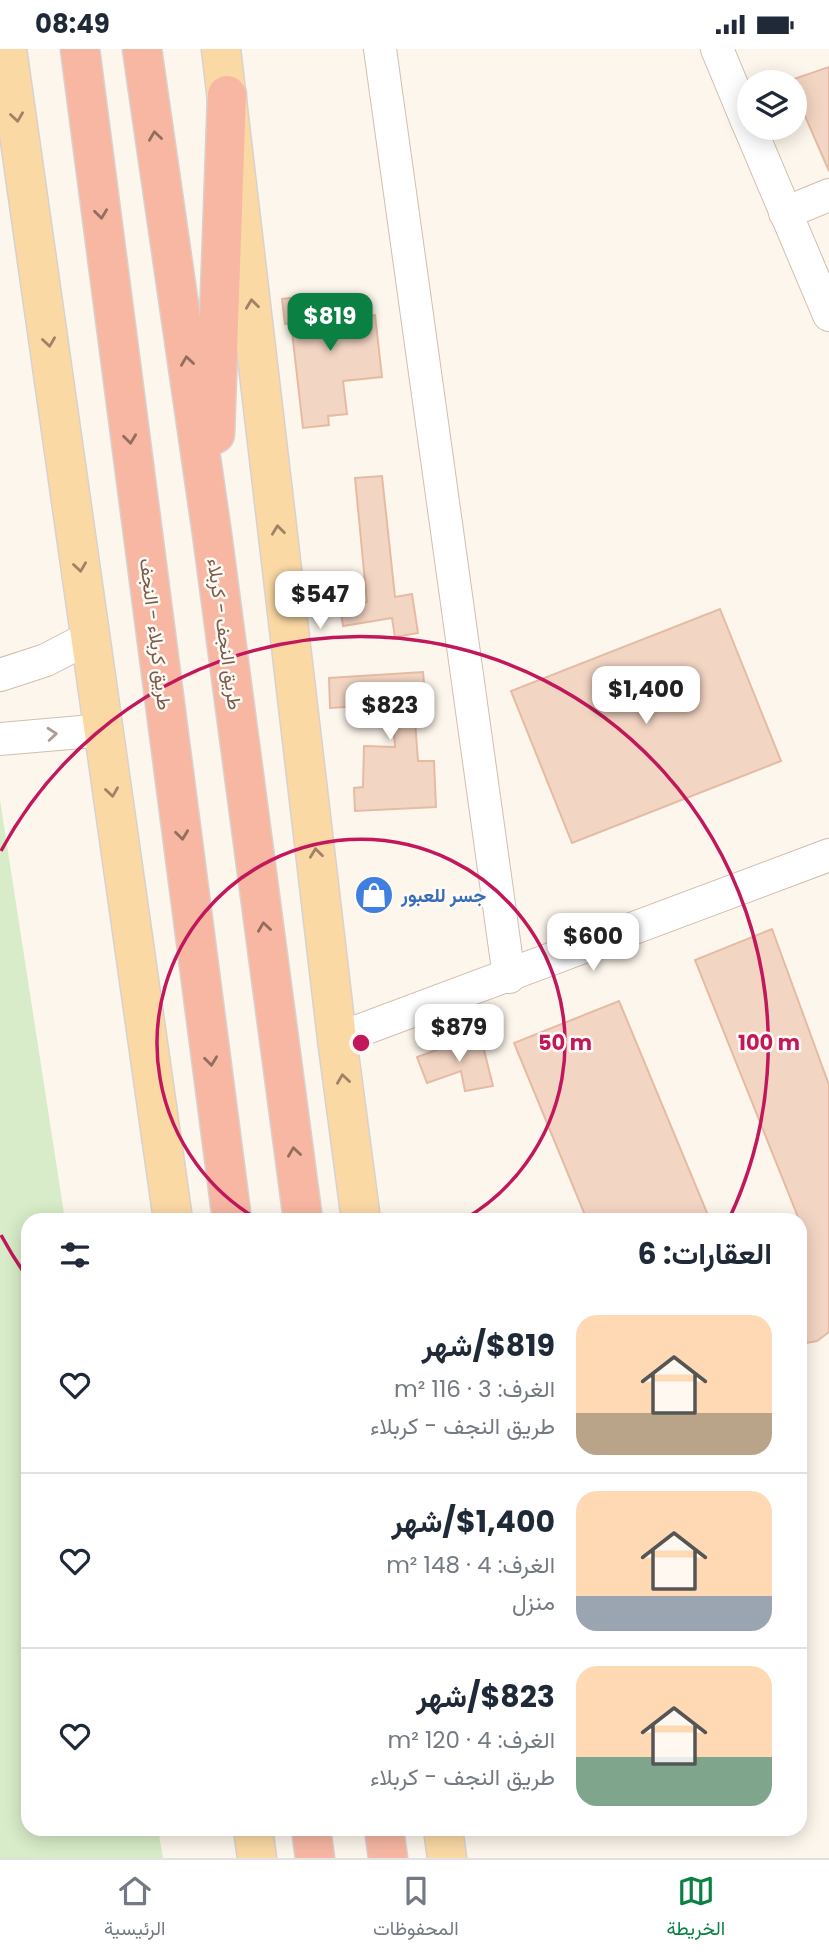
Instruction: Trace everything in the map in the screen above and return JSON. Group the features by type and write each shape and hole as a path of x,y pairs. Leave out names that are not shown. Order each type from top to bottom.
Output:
{"highway":[{"name":"طريق کربلاء - النجف","path":"80,49 231,1213"},
{"name":"طريق النجف - کربلاء","path":"142,49 212,534 302,1213"},
{"path":"212,534 227,95"},
{"path":"312,1836 315,1858"},
{"path":"385,1836 388,1858"}],"main road":[{"path":"7,49 172,1213"},
{"path":"221,49 337,1039 360,1213"},
{"path":"254,1836 257,1858"},
{"path":"444,1836 447,1858"}],"street":[{"path":"380,49 509,977"},
{"path":"717,49 737,98"},
{"path":"755,140 829,315"},
{"path":"785,212 829,195"},
{"path":"0,675 46,660 90,637"},
{"path":"0,739 104,730"},
{"path":"337,1039 827,863"}],"green space":[{"path":"0,800 64,1213 21,1213 21,1836 159,1836 163,1858 0,1858"}],"building":[{"path":"829,67 829,171 807,121 807,75"},
{"path":"326,294 326,300 357,297 359,317 375,315 382,377 343,381 347,414 328,416 329,425 303,428 291,323 285,324 282,299"},
{"path":"382,476 395,597 412,594 418,633 395,637 392,618 343,626 340,606 367,602 355,478"},
{"path":"720,609 781,761 572,843 511,691"},
{"path":"423,672 426,706 414,707 418,761 434,761 436,807 355,811 354,788 363,787 364,746 395,747 392,704 330,708 329,678"},
{"path":"772,929 829,1085 829,1332 817,1341 807,1343 807,1213 796,1213 695,960"},
{"path":"619,1001 707,1213 584,1213 514,1043"},
{"path":"480,1034 493,1086 465,1091 461,1071 427,1083 417,1057"}],"place":[{"name":"جسر للعبور","path":"374,895"}]}
